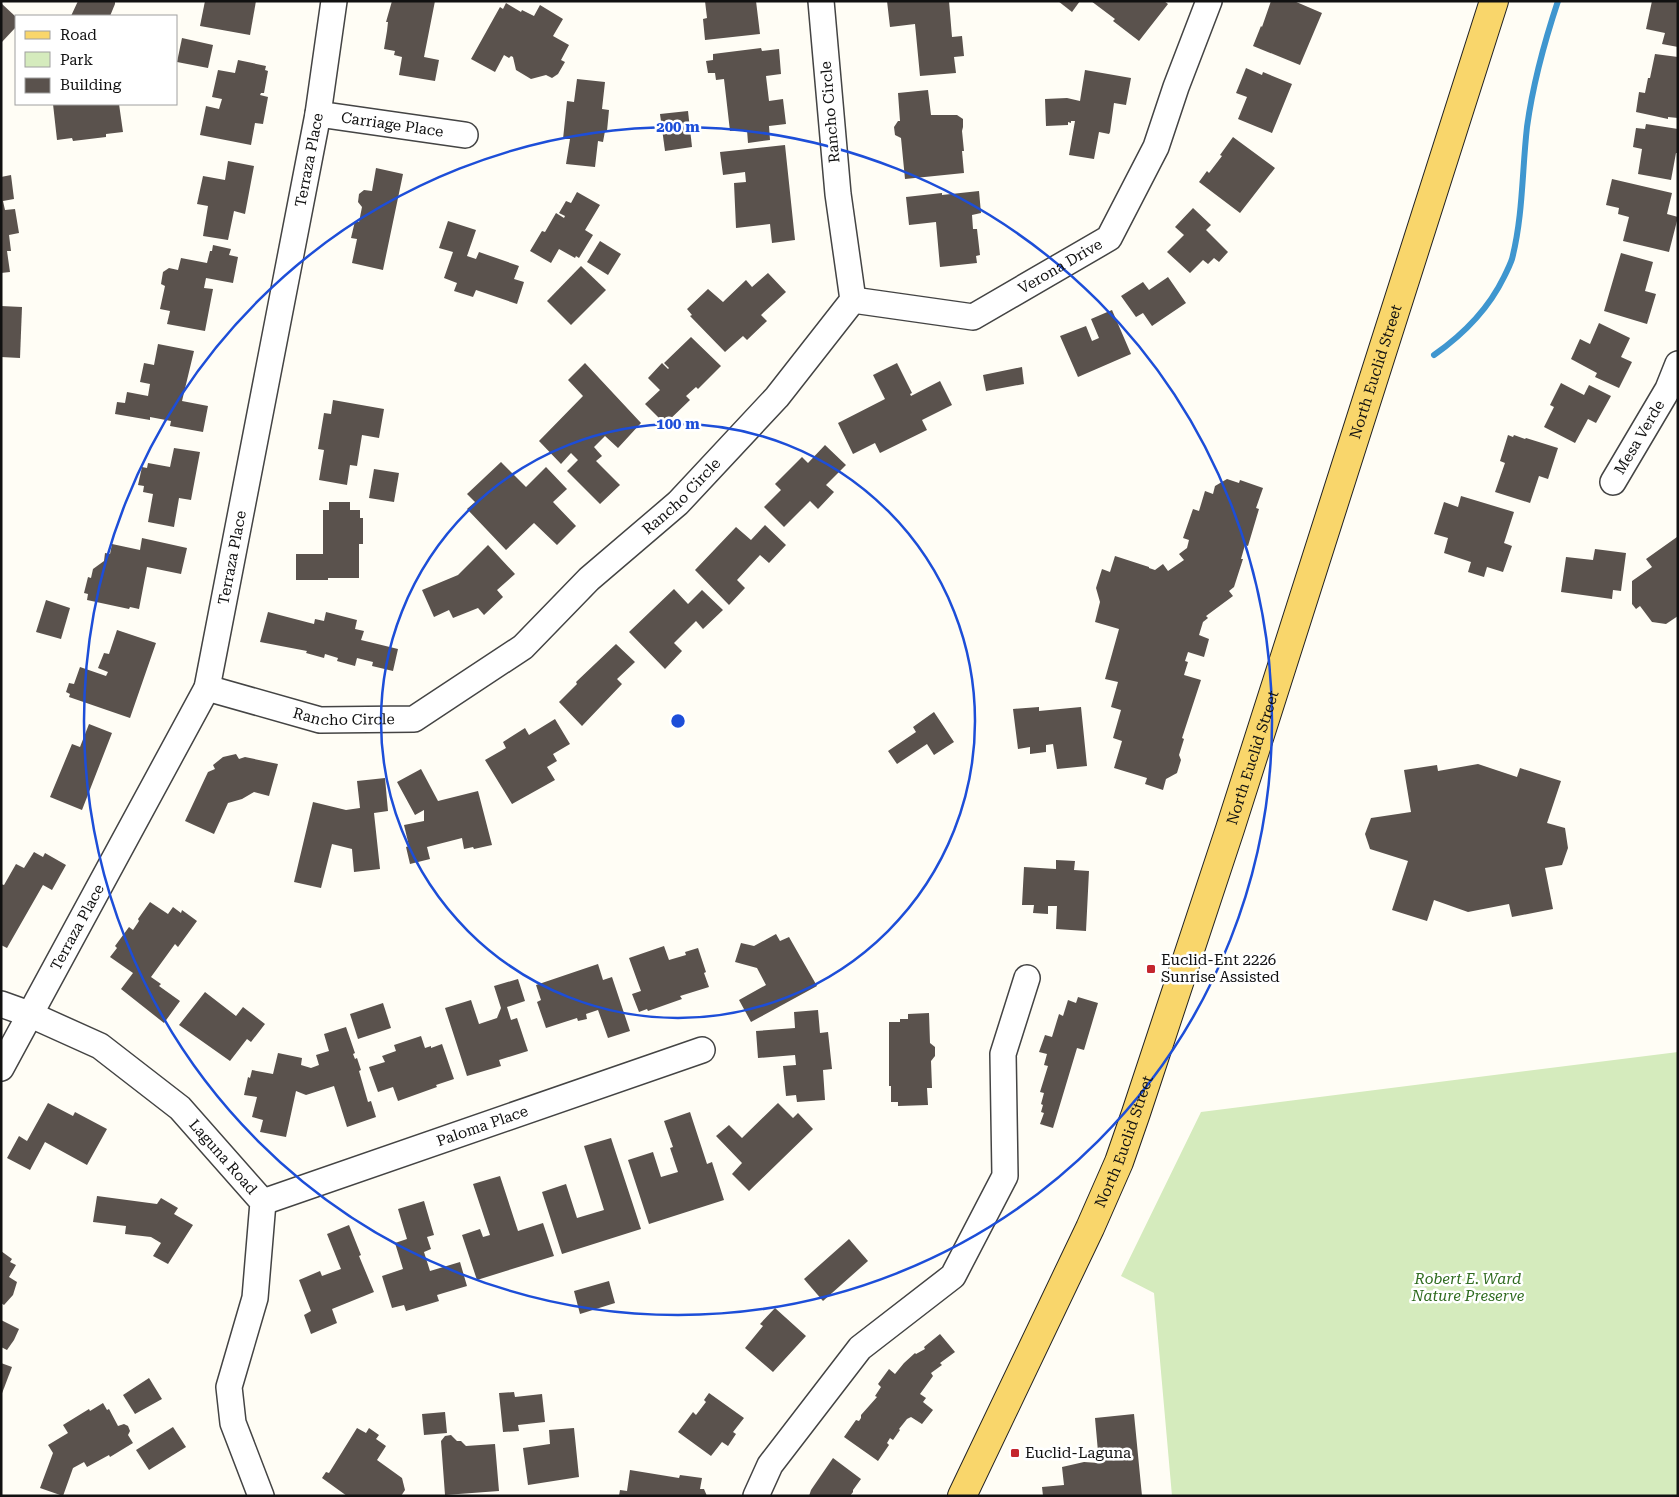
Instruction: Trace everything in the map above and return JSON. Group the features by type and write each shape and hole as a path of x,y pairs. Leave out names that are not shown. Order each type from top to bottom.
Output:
{"main road":[{"name":"North Euclid Street","path":"962,1496 1090,1228 1119,1162 1230,829 1494,1"}],"street":[{"name":"Terraza Place","path":"1,1068 208,688 318,114 334,1"},
{"name":"Rancho Circle","path":"208,688 320,720 414,719 524,647 589,579 678,503 777,397 853,300 838,194 821,1"},
{"name":"Verona Drive","path":"853,300 973,317 1109,238 1156,147 1176,87 1209,1"},
{"name":"Carriage Place","path":"318,114 465,135"},
{"name":"Mesa Verde","path":"1613,482 1668,389 1678,364"},
{"path":"756,1496 770,1465 860,1348 953,1276 1005,1176 1003,1054 1027,978"},
{"name":"Laguna Road","path":"1,1004 29,1014 100,1046 180,1108 263,1202 255,1298 229,1387 233,1423 261,1496"},
{"name":"Paloma Place","path":"263,1202 702,1050"}],"green space":[{"name":"Robert E. Ward Nature Preserve","path":"1678,1052 1678,1496 1172,1496 1154,1293 1121,1276 1201,1112"}],"building":[{"path":"78,1 115,1 110,15 71,15"},
{"path":"205,1 256,1 250,35 200,26"},
{"path":"392,1 435,1 424,57 439,60 435,81 399,75 402,57 394,55 395,51 384,49 388,22 386,22"},
{"path":"705,1 756,1 760,34 705,40 703,19 707,18"},
{"path":"887,1 949,1 952,37 962,36 964,56 954,57 956,73 920,76 915,24 890,27"},
{"path":"1058,1 1080,1 1072,12"},
{"path":"1091,1 1164,1 1168,4 1139,41 1113,21 1115,19"},
{"path":"1271,1 1294,1 1322,13 1300,65 1253,46"},
{"path":"1652,1 1678,1 1678,47 1662,44 1665,33 1646,29"},
{"path":"1,3 15,16 15,28 1,43"},
{"path":"506,3 521,12 522,10 534,16 540,5 563,19 553,36 569,45 561,60 565,62 558,74 552,78 546,75 531,79 516,70 513,57 511,56 509,58 504,55 495,72 471,59 500,7 503,9"},
{"path":"182,38 213,45 208,68 178,62"},
{"path":"761,48 762,51 779,49 781,74 766,76 769,101 783,99 786,124 769,126 770,140 748,143 747,130 730,131 724,79 716,80 715,73 708,73 706,61 713,60 713,54"},
{"path":"1655,54 1678,57 1678,118 1668,117 1668,119 1636,112 1639,92 1645,93"},
{"path":"238,60 266,66 265,70 268,71 264,93 260,95 268,97 263,124 255,123 251,145 200,135 206,106 219,109 222,99 212,97 218,70 235,73"},
{"path":"1246,68 1262,75 1263,72 1292,84 1272,133 1238,119 1247,97 1236,93"},
{"path":"1085,70 1131,78 1126,105 1114,103 1109,134 1099,132 1094,159 1069,155 1075,121 1068,122 1068,125 1046,126 1045,99 1067,98 1080,101"},
{"path":"577,79 605,82 602,109 609,110 607,131 605,131 603,142 598,141 595,167 566,164 570,139 563,139 567,101 574,102"},
{"path":"928,90 931,115 957,115 963,119 964,151 962,151 964,173 905,179 901,138 895,135 894,127 900,121 898,93"},
{"path":"53,105 119,105 123,132 106,134 106,137 73,141 72,138 57,140"},
{"path":"688,111 692,147 665,151 660,114"},
{"path":"1646,124 1678,129 1678,153 1676,153 1671,180 1638,174 1642,149 1633,147 1636,128 1645,129"},
{"path":"1233,137 1275,168 1240,213 1199,182 1207,171 1209,173 1222,156 1220,155"},
{"path":"785,145 795,240 772,243 770,224 736,228 734,183 746,182 745,172 723,175 720,152"},
{"path":"228,161 254,166 245,214 234,211 228,240 203,236 208,206 197,204 203,176 225,180"},
{"path":"376,168 403,174 383,270 352,263 357,239 351,238 355,221 359,222 362,207 358,202 359,194 364,190 372,191"},
{"path":"11,175 14,199 3,201 5,210 15,209 19,233 9,235 11,251 7,251 10,272 1,273 1,177"},
{"path":"1612,179 1672,193 1667,214 1678,217 1669,252 1623,241 1629,217 1618,214 1619,208 1606,205"},
{"path":"979,191 981,213 972,215 973,229 977,229 980,255 976,256 977,263 940,267 936,222 909,225 906,197"},
{"path":"577,192 600,205 585,230 593,235 579,258 576,256 575,258 559,249 551,263 530,251 542,231 545,232 556,213 564,218 565,216 559,213 566,201 571,203"},
{"path":"1193,208 1211,225 1206,230 1228,252 1219,262 1214,258 1208,264 1203,260 1190,273 1167,252 1184,235 1175,227"},
{"path":"448,221 476,230 467,256 476,259 479,252 519,266 514,279 524,282 517,304 476,290 473,297 454,291 457,283 444,278 453,252 439,248"},
{"path":"600,241 621,254 608,275 587,262"},
{"path":"213,245 231,249 229,255 238,257 233,283 206,278 204,288 213,289 205,331 167,324 170,311 160,309 165,286 161,284 163,272 169,268 178,270 181,258 207,263"},
{"path":"1621,253 1653,262 1645,291 1656,294 1647,324 1604,311"},
{"path":"581,266 606,290 571,325 547,301"},
{"path":"768,273 786,292 761,315 767,321 747,340 743,336 725,352 690,316 692,315 687,309 708,289 723,302 746,280 752,287"},
{"path":"1168,277 1186,303 1152,326 1143,313 1136,317 1121,296 1143,282 1149,290"},
{"path":"1,306 22,307 20,358 1,357"},
{"path":"1112,310 1131,354 1078,377 1060,336 1086,326 1092,341 1099,338 1091,319"},
{"path":"1599,323 1630,338 1621,357 1632,362 1619,388 1595,377 1597,373 1571,359 1580,339 1590,344"},
{"path":"691,337 721,366 698,389 696,387 686,396 690,400 665,424 645,404 660,390 648,378 662,363 668,369 664,363"},
{"path":"158,344 194,351 182,401 208,406 203,432 170,426 171,421 150,417 150,420 115,414 117,402 125,403 127,392 148,396 150,384 140,382 144,363 154,365"},
{"path":"585,363 641,423 618,448 605,436 594,447 602,456 596,461 620,485 600,504 567,471 578,460 571,453 561,464 539,441 583,396 568,380"},
{"path":"897,363 912,393 910,394 911,396 940,381 952,405 922,420 927,430 880,453 875,443 853,454 838,423 885,399 873,375"},
{"path":"1022,367 1024,384 986,391 983,375"},
{"path":"1561,383 1584,395 1589,385 1611,396 1596,423 1588,419 1575,443 1544,427 1554,407 1550,405"},
{"path":"333,400 384,409 379,438 362,435 357,466 350,465 347,485 319,480 324,450 318,449 324,413 331,414"},
{"path":"1508,435 1526,438 1558,448 1548,479 1539,476 1530,503 1495,492 1505,463 1500,461"},
{"path":"825,445 846,465 826,485 834,492 818,509 810,501 784,527 764,507 781,490 775,484 802,457 808,463"},
{"path":"174,448 200,452 191,500 179,498 174,527 148,522 153,494 143,492 144,486 138,485 142,467 147,468 148,463 170,467"},
{"path":"501,462 526,487 546,467 567,489 553,502 576,526 557,545 534,523 506,550 467,509 475,502 467,494"},
{"path":"374,469 399,473 394,502 369,498"},
{"path":"1227,479 1239,483 1240,480 1263,488 1256,508 1259,509 1248,546 1245,545 1241,559 1243,559 1234,587 1229,591 1233,596 1206,616 1208,618 1203,622 1199,635 1209,639 1204,657 1188,652 1185,661 1188,662 1184,675 1201,680 1182,738 1184,739 1179,755 1181,760 1177,773 1166,779 1163,790 1145,784 1147,778 1114,768 1122,741 1113,738 1121,710 1111,707 1118,682 1105,679 1119,629 1095,622 1100,602 1096,588 1102,569 1110,572 1115,556 1155,570 1163,564 1168,571 1184,560 1179,554 1187,548 1189,540 1183,538 1193,509 1199,511 1205,491 1213,494 1215,486"},
{"path":"1461,496 1514,512 1504,543 1512,546 1503,572 1487,567 1484,577 1468,572 1471,562 1444,553 1448,538 1434,534 1444,502 1458,507"},
{"path":"329,502 350,502 350,510 360,510 360,518 363,518 363,544 359,544 359,578 296,580 296,554 323,554 323,510 329,510"},
{"path":"765,525 786,545 769,563 760,555 737,580 745,588 729,605 695,570 736,527 751,540"},
{"path":"1677,537 1678,616 1666,624 1652,622 1640,606 1636,609 1632,604 1632,581 1652,567 1646,559"},
{"path":"142,538 187,548 181,574 147,567 139,609 130,607 129,609 87,600 88,594 84,593 88,577 91,578 93,569 104,561 105,553 110,554 112,544 140,550"},
{"path":"488,545 515,574 497,590 503,597 484,615 478,608 453,618 449,610 434,617 422,590 458,575"},
{"path":"1595,549 1626,553 1621,591 1613,590 1612,599 1561,592 1566,557 1593,560"},
{"path":"674,589 688,604 702,590 723,610 703,629 696,621 674,643 682,651 665,669 629,632"},
{"path":"46,600 70,608 61,639 36,632"},
{"path":"268,612 314,624 315,619 324,621 326,612 357,620 355,629 364,631 361,640 398,649 393,671 372,666 373,662 357,658 355,666 337,661 338,658 325,654 324,658 306,653 307,651 260,642"},
{"path":"117,630 156,643 130,718 69,697 70,694 66,692 69,683 74,684 80,667 106,676 108,672 98,668 104,653 109,654"},
{"path":"616,644 635,662 617,679 622,684 582,726 559,702 577,684 576,682"},
{"path":"1039,707 1039,711 1081,707 1087,766 1057,769 1053,744 1046,745 1046,752 1030,754 1030,747 1018,749 1013,709"},
{"path":"934,712 954,742 934,755 927,744 897,764 888,751 916,732 913,727"},
{"path":"555,719 570,744 553,754 557,761 547,767 555,780 512,804 485,760 506,748 503,742 525,728 529,735"},
{"path":"89,724 112,733 82,810 50,797 72,744 80,747"},
{"path":"236,754 239,759 245,757 278,764 269,796 254,792 242,799 228,803 214,834 185,821 208,772 215,769 213,765 223,757"},
{"path":"1478,764 1517,777 1520,768 1561,781 1547,823 1565,828 1568,848 1562,865 1545,868 1553,909 1512,917 1509,904 1468,912 1434,900 1427,921 1392,910 1408,861 1370,849 1365,834 1371,818 1411,812 1404,770 1437,765 1438,771"},
{"path":"421,769 438,801 478,791 492,845 464,849 462,838 427,847 430,859 410,864 406,847 409,846 404,825 424,821 424,810 415,815 397,782"},
{"path":"385,778 388,811 374,813 380,869 354,872 352,849 332,844 321,888 294,882 313,802 346,810 360,808 357,781"},
{"path":"34,852 43,857 45,853 66,865 52,890 43,885 7,948 1,945 1,884 4,885 16,864 24,868"},
{"path":"1056,860 1075,861 1074,870 1089,871 1086,931 1056,929 1057,906 1048,906 1048,914 1033,913 1034,905 1022,905 1024,867 1056,869"},
{"path":"150,902 168,914 173,907 181,913 182,910 197,921 178,947 175,944 151,977 161,984 159,986 180,1001 164,1023 121,989 133,973 110,957 117,948 115,946 129,927 133,930"},
{"path":"776,934 780,941 789,937 817,986 751,1022 739,1000 766,985 757,968 735,962 741,943 754,946"},
{"path":"664,946 669,960 686,955 685,952 698,948 709,987 680,996 682,999 648,1011 647,1009 639,1012 632,994 641,991 629,958"},
{"path":"598,964 603,980 612,977 630,1031 608,1038 598,1010 586,1014 587,1019 578,1021 577,1018 546,1028 537,1002 541,1000 536,985"},
{"path":"518,979 525,1001 507,1007 511,1020 517,1018 528,1051 499,1060 501,1066 467,1076 445,1008 471,1000 479,1024 497,1018 501,1008 494,986"},
{"path":"205,992 236,1016 243,1007 265,1024 251,1042 247,1039 230,1061 179,1025"},
{"path":"1078,997 1098,1003 1084,1050 1077,1048 1053,1128 1040,1124 1044,1113 1041,1112 1043,1105 1041,1104 1044,1093 1040,1092 1048,1066 1044,1065 1047,1054 1039,1052 1045,1035 1052,1037 1059,1014 1063,1016 1068,1000 1076,1003"},
{"path":"383,1003 391,1028 358,1039 350,1014"},
{"path":"818,1010 820,1033 828,1032 832,1069 823,1070 825,1100 797,1102 796,1095 786,1096 783,1066 796,1065 795,1055 758,1058 756,1031 795,1028 794,1012"},
{"path":"929,1013 930,1043 935,1047 935,1056 931,1061 932,1088 927,1088 928,1105 898,1106 898,1102 891,1102 891,1086 889,1086 889,1022 900,1022 900,1019 908,1019 908,1014"},
{"path":"346,1027 355,1053 353,1054 355,1059 357,1058 361,1070 359,1071 368,1102 371,1101 376,1117 347,1127 334,1086 306,1095 296,1091 286,1137 260,1132 263,1120 252,1117 257,1097 244,1095 248,1077 250,1078 252,1070 273,1074 278,1053 302,1058 301,1065 311,1068 319,1065 316,1055 329,1051 324,1034"},
{"path":"421,1036 425,1048 442,1044 454,1079 398,1101 393,1087 378,1092 369,1067 385,1062 382,1056 396,1051 394,1045"},
{"path":"48,1103 73,1116 75,1112 107,1129 87,1165 45,1142 30,1170 7,1158 19,1136 27,1141"},
{"path":"778,1103 793,1118 798,1113 813,1129 749,1191 732,1174 742,1163 716,1136 729,1125 742,1138"},
{"path":"690,1112 707,1164 712,1162 724,1200 649,1224 628,1160 653,1152 661,1177 678,1172 670,1148 673,1147 664,1121"},
{"path":"611,1138 641,1229 562,1254 542,1192 566,1184 577,1218 604,1210 584,1146"},
{"path":"500,1176 518,1231 543,1223 554,1256 477,1280 462,1235 480,1229 483,1237 490,1235 473,1184"},
{"path":"97,1196 157,1204 161,1198 178,1208 174,1214 193,1225 168,1264 153,1256 161,1243 151,1237 125,1234 126,1226 93,1222"},
{"path":"424,1201 434,1235 427,1237 431,1249 424,1252 430,1271 460,1262 467,1286 437,1295 439,1301 406,1311 404,1305 392,1308 382,1276 403,1269 395,1243 407,1239 398,1209"},
{"path":"349,1225 374,1292 332,1309 337,1323 311,1334 304,1315 311,1311 299,1280 320,1271 322,1276 341,1269 327,1234"},
{"path":"849,1239 868,1261 823,1301 804,1279"},
{"path":"1,1251 12,1259 10,1262 16,1265 9,1277 17,1282 13,1295 4,1305 1,1303"},
{"path":"609,1281 615,1303 580,1314 574,1291"},
{"path":"775,1308 806,1336 773,1372 745,1348 763,1326 760,1324"},
{"path":"1,1320 19,1329 7,1350 1,1347"},
{"path":"940,1334 955,1352 940,1363 942,1365 931,1373 933,1376 920,1394 926,1398 923,1402 933,1410 922,1424 911,1417 907,1419 893,1440 890,1438 887,1443 889,1445 878,1461 844,1437 856,1420 859,1421 861,1415 877,1397 875,1396 881,1387 878,1384 889,1369 895,1374 915,1353 925,1349 924,1347"},
{"path":"1,1363 12,1367 1,1396"},
{"path":"149,1378 162,1399 135,1414 123,1395"},
{"path":"514,1392 515,1397 542,1394 545,1422 518,1425 519,1431 503,1432 499,1393"},
{"path":"709,1393 744,1418 733,1432 736,1434 728,1446 722,1442 711,1456 678,1432 693,1412 696,1415 706,1402 704,1400"},
{"path":"103,1403 107,1410 109,1409 118,1426 124,1424 128,1426 130,1431 128,1435 133,1443 110,1457 109,1455 87,1467 84,1462 73,1468 63,1496 40,1488 53,1453 48,1445 68,1433 63,1425"},
{"path":"445,1412 447,1433 424,1435 422,1414"},
{"path":"1134,1414 1142,1496 1043,1496 1042,1487 1064,1485 1062,1467 1084,1462 1099,1463 1095,1418"},
{"path":"173,1427 186,1447 149,1470 136,1450"},
{"path":"357,1428 366,1433 369,1428 379,1435 376,1439 386,1446 377,1460 402,1478 405,1490 401,1496 347,1496 322,1478 326,1472 329,1473"},
{"path":"574,1428 579,1477 528,1485 523,1448 550,1444 549,1430"},
{"path":"451,1435 466,1446 495,1444 499,1491 445,1495 441,1441 445,1436"},
{"path":"833,1458 861,1479 853,1492 850,1496 809,1496 811,1490"},
{"path":"630,1470 679,1478 680,1475 702,1478 700,1489 704,1489 707,1496 619,1496 620,1490 627,1491"}],"waterway":[{"path":"1434,355 1455,339 1483,311 1498,289 1512,259 1520,210 1529,111 1548,32 1558,1"}],"place":[{"name":"Euclid-Ent 2226 Sunrise Assisted","path":"1151,969"},
{"name":"Euclid-Laguna","path":"1015,1453"}]}
